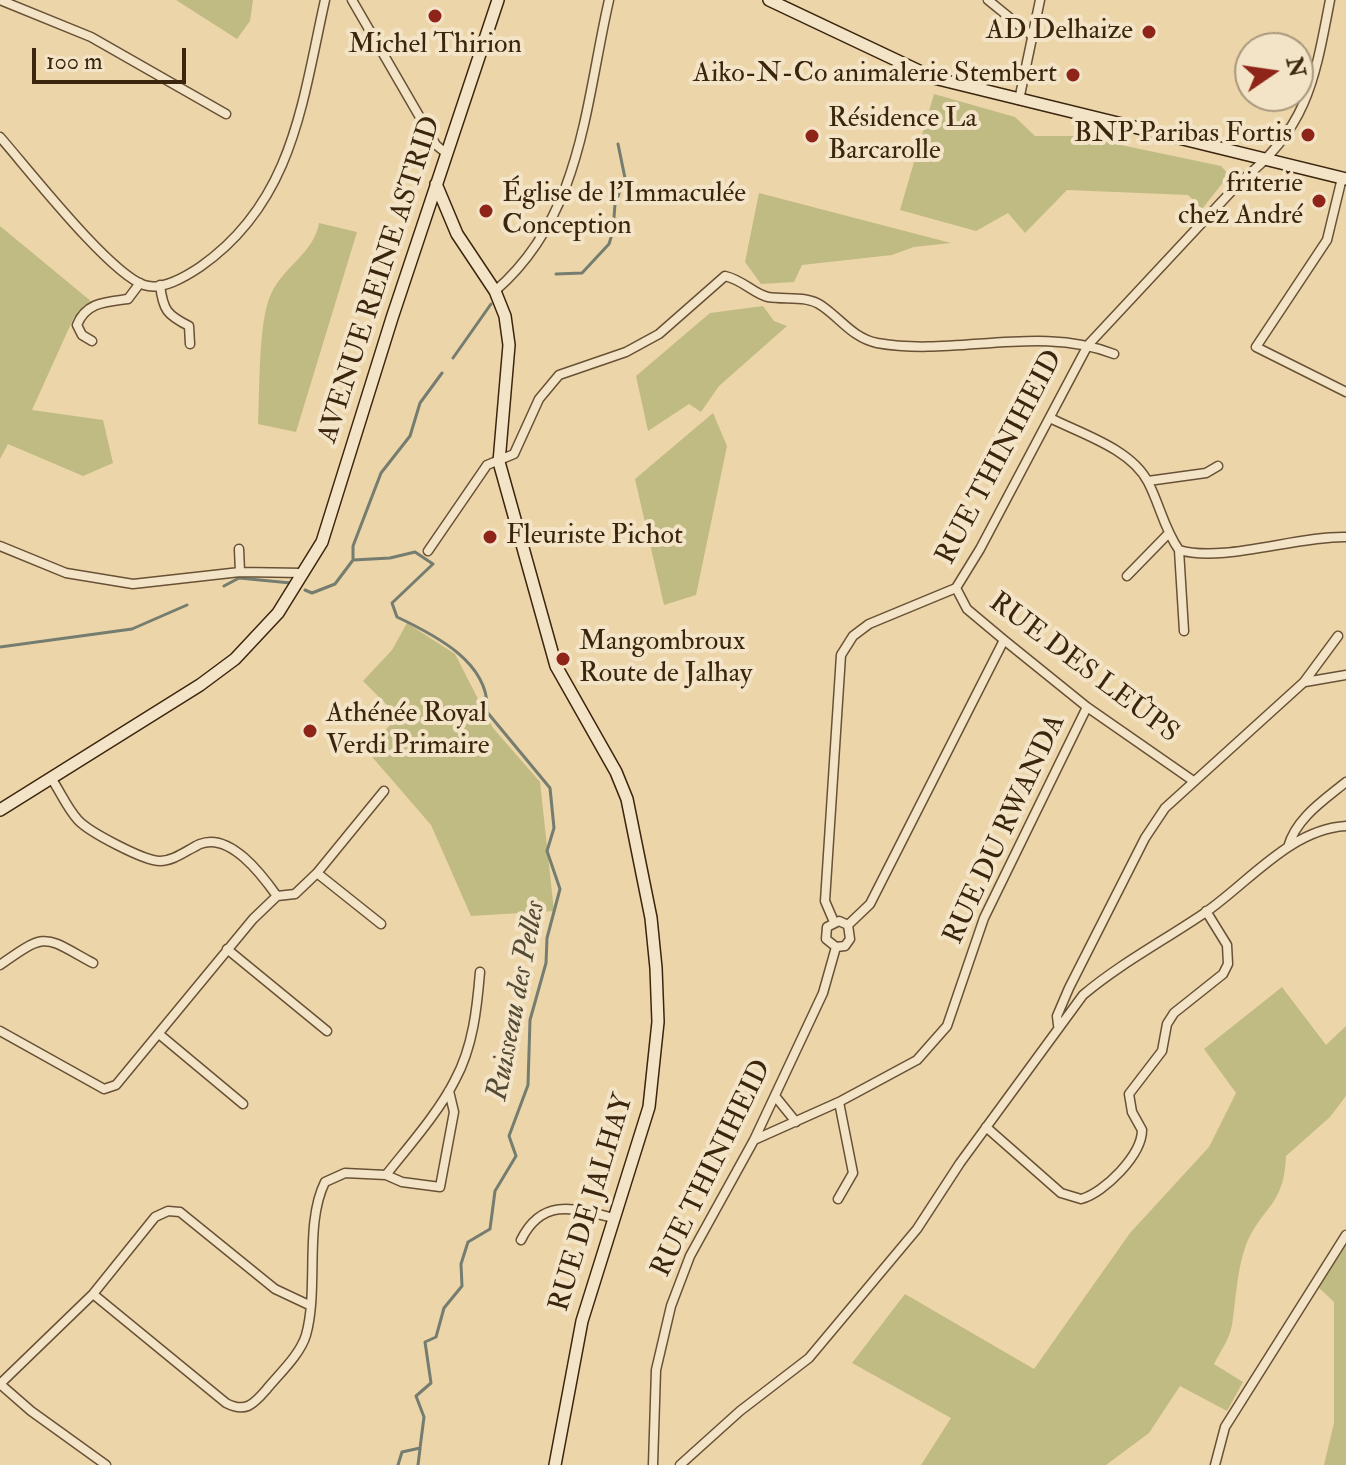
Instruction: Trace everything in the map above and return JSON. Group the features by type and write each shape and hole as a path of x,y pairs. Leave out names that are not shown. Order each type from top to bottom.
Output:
{"main road":[{"name":"AVENUE REINE ASTRID","path":"0,810 200,685 235,659 278,613 305,573 322,542 498,0"},
{"path":"769,0 809,16 916,72 1344,179"},
{"name":"RUE DE JALHAY","path":"436,184 457,234 495,291 505,316 509,345 499,462 556,666 602,746 627,799 651,918 657,1002 655,1065 642,1140 613,1218 574,1351 555,1465"}],"street":[{"path":"0,0 91,37 226,114"},
{"path":"0,137 120,271 140,283 160,285 191,273 240,233 266,201 295,132 325,0"},
{"path":"352,0 436,145 446,153"},
{"path":"495,291 536,248 561,204 571,174 609,0"},
{"path":"988,0 1031,35"},
{"path":"1019,100 1040,0"},
{"name":"RUE THINIHEID","path":"848,925 851,934 848,943 836,947 828,943 825,935 827,927 834,922 825,901 841,655 853,636 869,624 956,588 1088,345 1241,181 1268,160 1300,113 1314,82 1330,0"},
{"path":"1344,179 1327,240 1256,347 1346,392"},
{"path":"428,551 487,465 514,454 539,399 559,375 626,352 659,334 725,276 741,280 766,297 820,304 855,335 875,343 926,346 1068,341 1114,354"},
{"path":"92,341 82,335 77,325 81,315 100,302 128,299 140,283"},
{"path":"160,285 162,309 189,326 190,344"},
{"path":"1050,418 1127,458 1148,481 1168,534 1179,550 1184,631"},
{"path":"1148,481 1206,473 1218,466"},
{"path":"1127,576 1168,534"},
{"path":"1179,550 1204,554 1322,536 1346,537"},
{"path":"0,546 66,573 133,584 240,572 305,573"},
{"path":"239,549 240,572"},
{"name":"RUE DES LEÛPS","path":"956,588 967,609 1004,640 1087,707 1192,780"},
{"path":"1058,1025 1057,1016 1069,988 1145,838 1165,808 1192,780 1304,682 1338,636"},
{"path":"834,922 848,925 870,904 1004,640"},
{"path":"1304,682 1346,675"},
{"name":"RUE DU RWANDA","path":"754,1140 904,1069 939,1039 956,1004 984,918 1087,707"},
{"path":"51,778 78,819 89,829 150,860 162,862 203,843 216,842 228,847 255,869 277,896"},
{"path":"1288,847 1291,835 1307,815 1346,782"},
{"path":"0,1031 104,1089 116,1085 227,949 277,896 295,894 317,873 384,791"},
{"path":"680,1465 740,1411 809,1358 917,1229 1058,1025 1083,995 1109,973 1206,911 1288,847 1330,827 1346,826"},
{"path":"317,873 381,924"},
{"path":"986,1127 1061,1193 1081,1199 1100,1191 1138,1148 1142,1130 1132,1112 1129,1094 1162,1051 1167,1024 1174,1013 1223,974 1228,964 1227,945 1206,911"},
{"path":"0,965 40,939 49,939 93,963"},
{"name":"RUE THINIHEID","path":"653,1465 656,1370 671,1306 690,1256 754,1140 823,993 836,947"},
{"path":"227,949 327,1031"},
{"path":"386,1175 449,1091 463,1061 472,1031 480,972"},
{"path":"159,1034 243,1104"},
{"path":"93,1294 236,1409 253,1406 293,1357 306,1335 318,1209 325,1182 345,1173 386,1175 402,1182 440,1187 454,1112 449,1091"},
{"path":"775,1096 796,1122"},
{"path":"838,1199 853,1173 839,1102"},
{"path":"521,1240 534,1218 547,1211 563,1208 613,1218"},
{"path":"101,1463 0,1384 93,1294 155,1217 168,1211 180,1212 275,1289 309,1305"},
{"path":"1215,1465 1225,1427 1346,1235"}],"shaded area":[{"path":"176,0 253,0 250,21 237,39"},
{"path":"934,94 1015,117 1035,136 1078,136 1221,166 1229,175 1202,209 1188,195 1067,190 1025,233 1008,213 976,231 900,210"},
{"path":"759,193 951,243 914,247 892,255 802,265 794,282 761,284 745,262"},
{"path":"319,223 357,232 296,432 258,424 262,338 271,294 276,284 305,252"},
{"path":"0,226 92,302 74,317 32,410 103,420 113,463 83,476 8,444 0,459"},
{"path":"763,306 774,321 787,326 719,386 701,412 689,404 648,431 636,376 710,313"},
{"path":"713,413 727,446 696,595 664,605 635,479"},
{"path":"407,623 455,654 493,728 540,782 554,911 471,916 431,825 367,751 398,716 363,681 392,650"},
{"path":"1282,987 1326,1045 1346,1026 1346,1096 1330,1117 1286,1156 1277,1196 1246,1245 1231,1330 1214,1364 1243,1382 1227,1411 1180,1386 1149,1433 1106,1465 921,1465 951,1418 852,1363 905,1294 1034,1369 1130,1233 1209,1147 1236,1093 1204,1049"},
{"path":"1346,1241 1346,1465 1324,1465 1334,1423 1334,1302 1317,1286"}],"waterway":[{"path":"556,274 582,273 609,244 615,204 625,178 618,144"},
{"path":"453,358 491,304"},
{"path":"305,590 312,593 335,584 353,560 353,546 381,473 410,436 420,403 442,373"},
{"name":"Ruisseau des Pelles","path":"353,560 390,558 415,552 433,564 392,603 397,617 443,642 470,665 486,695 487,712 550,788 554,828 547,851 560,889 547,938 546,963 530,1020 528,1085 509,1136 516,1156 495,1191 490,1229 468,1242 461,1264 462,1286 444,1308 436,1337 425,1342 431,1383 416,1396 424,1417 420,1448 402,1452 398,1465"},
{"path":"224,586 239,578 291,583"},
{"path":"0,647 132,629 187,605"},
{"path":"418,1465 420,1449"}],"place":[{"name":"Michel Thirion","path":"435,16"},
{"name":"AD Delhaize","path":"1149,32"},
{"name":"Aiko-N-Co animalerie Stembert","path":"1073,75"},
{"name":"BNP Paribas Fortis","path":"1308,135"},
{"name":"Résidence La Barcarolle","path":"812,136"},
{"name":"friterie chez André","path":"1319,201"},
{"name":"Église de l’Immaculée Conception","path":"486,211"},
{"name":"Fleuriste Pichot","path":"490,537"},
{"name":"Mangombroux Route de Jalhay","path":"563,659"},
{"name":"Athénée Royal Verdi Primaire","path":"310,731"}]}
